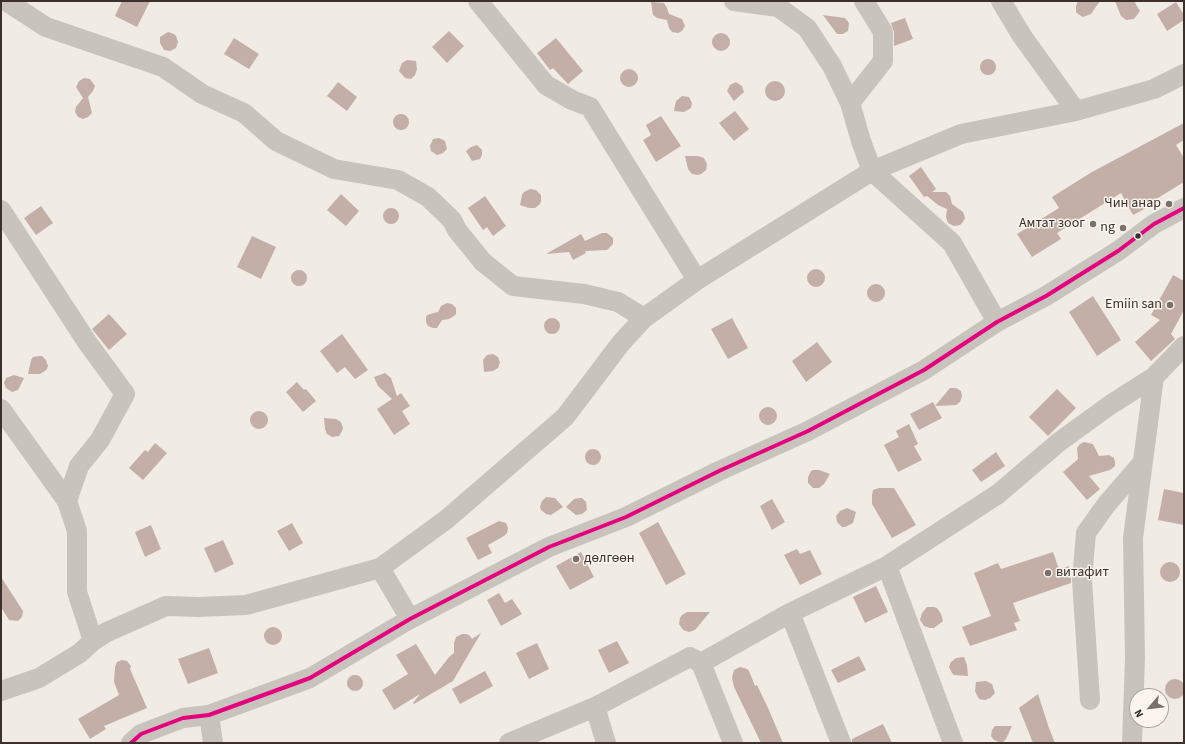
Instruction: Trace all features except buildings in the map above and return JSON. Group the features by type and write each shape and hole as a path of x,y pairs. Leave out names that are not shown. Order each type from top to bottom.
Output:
{"street":[{"path":"6,1 46,27 163,67 202,94 244,113 276,141 334,169 398,180 428,197 452,220 457,230 483,262 513,286 584,294 618,302 644,318"},
{"path":"478,1 546,86 572,100 590,107 697,280"},
{"path":"734,1 778,7 806,28 832,66 850,103 861,141 872,171 952,243 997,322"},
{"path":"850,103 883,61 882,32 864,1"},
{"path":"1001,1 1022,36 1076,111"},
{"path":"1,690 39,678 80,653 106,632 166,606 199,608 246,606 380,568 447,518 565,417 621,343 644,318 697,280 872,171 961,134 1076,111 1154,89 1184,74"},
{"path":"131,743 141,734 183,718 209,715 310,678 410,619 549,547 626,517 719,471 808,431 924,370 997,322 1046,296 1118,251 1154,224 1184,208"},
{"path":"1,210 87,342 125,394 100,440 79,466 67,501"},
{"path":"701,663 790,613 887,566 998,494 1059,442 1110,405 1154,377 1184,346"},
{"path":"1132,743 1135,658 1133,538 1154,377"},
{"path":"1,409 67,501 77,531 77,592 94,641"},
{"path":"1090,700 1082,580 1086,533 1106,505 1143,462"},
{"path":"887,566 953,743"},
{"path":"380,568 410,619"},
{"path":"790,613 841,743"},
{"path":"509,743 595,707 690,657 701,663 733,743"},
{"path":"595,707 606,743"},
{"path":"209,715 213,743"}],"transit line":[{"path":"131,743 141,734 183,718 209,715 310,678 410,619 549,547 626,517 719,471 808,431 924,370 997,322 1046,296 1118,251 1154,224 1184,208"}],"place":[{"name":"Чин анар","path":"1169,204"},
{"name":"Амтат зоог","path":"1093,224"},
{"name":"ng","path":"1123,228"},
{"name":"Emiin san","path":"1170,305"},
{"name":"дөлгөөн","path":"576,559"},
{"name":"витафит","path":"1048,573"}]}
